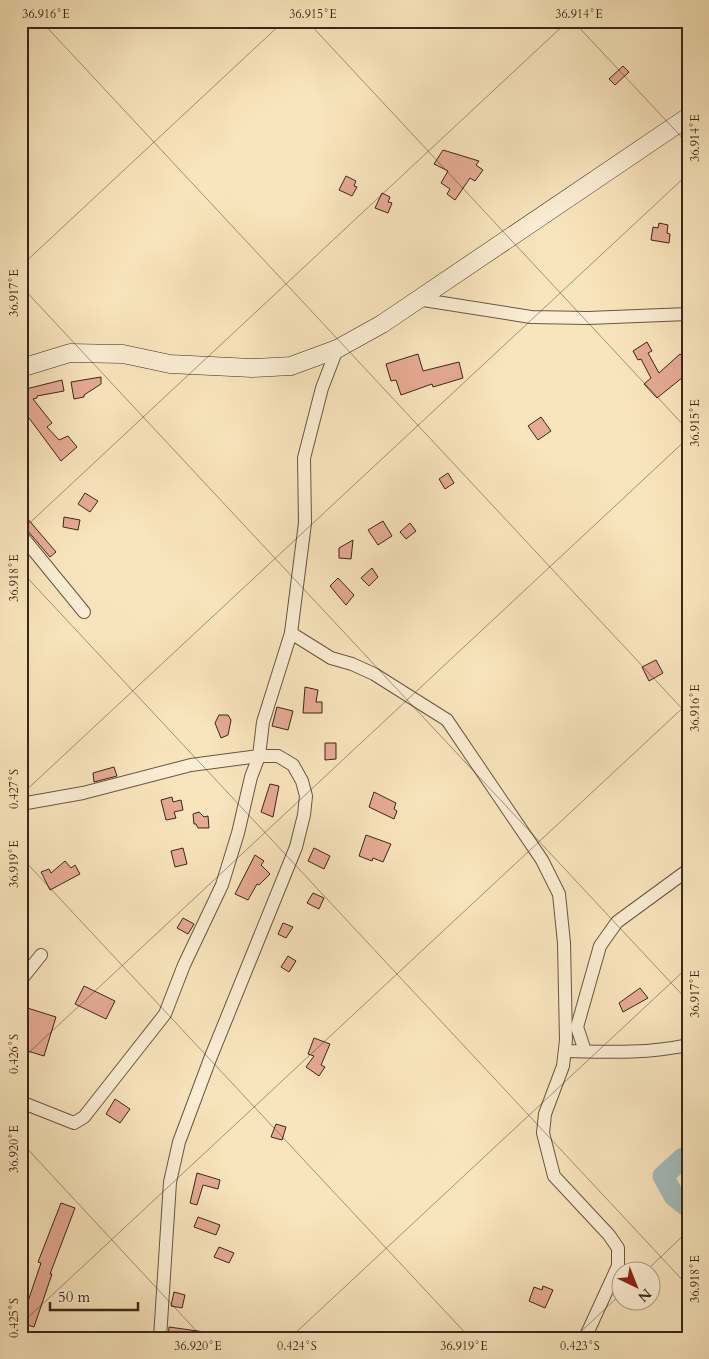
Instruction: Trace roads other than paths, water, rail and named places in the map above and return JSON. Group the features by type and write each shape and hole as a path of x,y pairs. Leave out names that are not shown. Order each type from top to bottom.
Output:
{"street":[{"path":"21,368 70,353 123,354 170,364 252,368 291,366 337,350 382,324 688,117"},
{"path":"417,299 531,317 588,318 688,314"},
{"path":"21,1102 74,1123 84,1117 165,1014 184,965 222,885 238,833 251,778 260,756 263,722 291,633 305,523 304,458 322,388 337,350"},
{"path":"21,535 84,612"},
{"path":"291,633 331,658 352,664 374,674 447,720 542,860 559,894 564,943 563,1066 545,1114 543,1133 554,1176 609,1235 618,1248 618,1266 585,1338"},
{"path":"21,804 83,793 191,765 260,756 278,756 293,765 302,781 306,796 304,815 296,847 179,1142 170,1182 160,1338"},
{"path":"585,1051 577,1027 600,946 617,922 688,870"},
{"path":"21,980 41,955"},
{"path":"564,1051 631,1054 663,1051 688,1045"}],"waterway":[{"path":"688,1158 683,1158 663,1176 674,1196 688,1207"}]}
